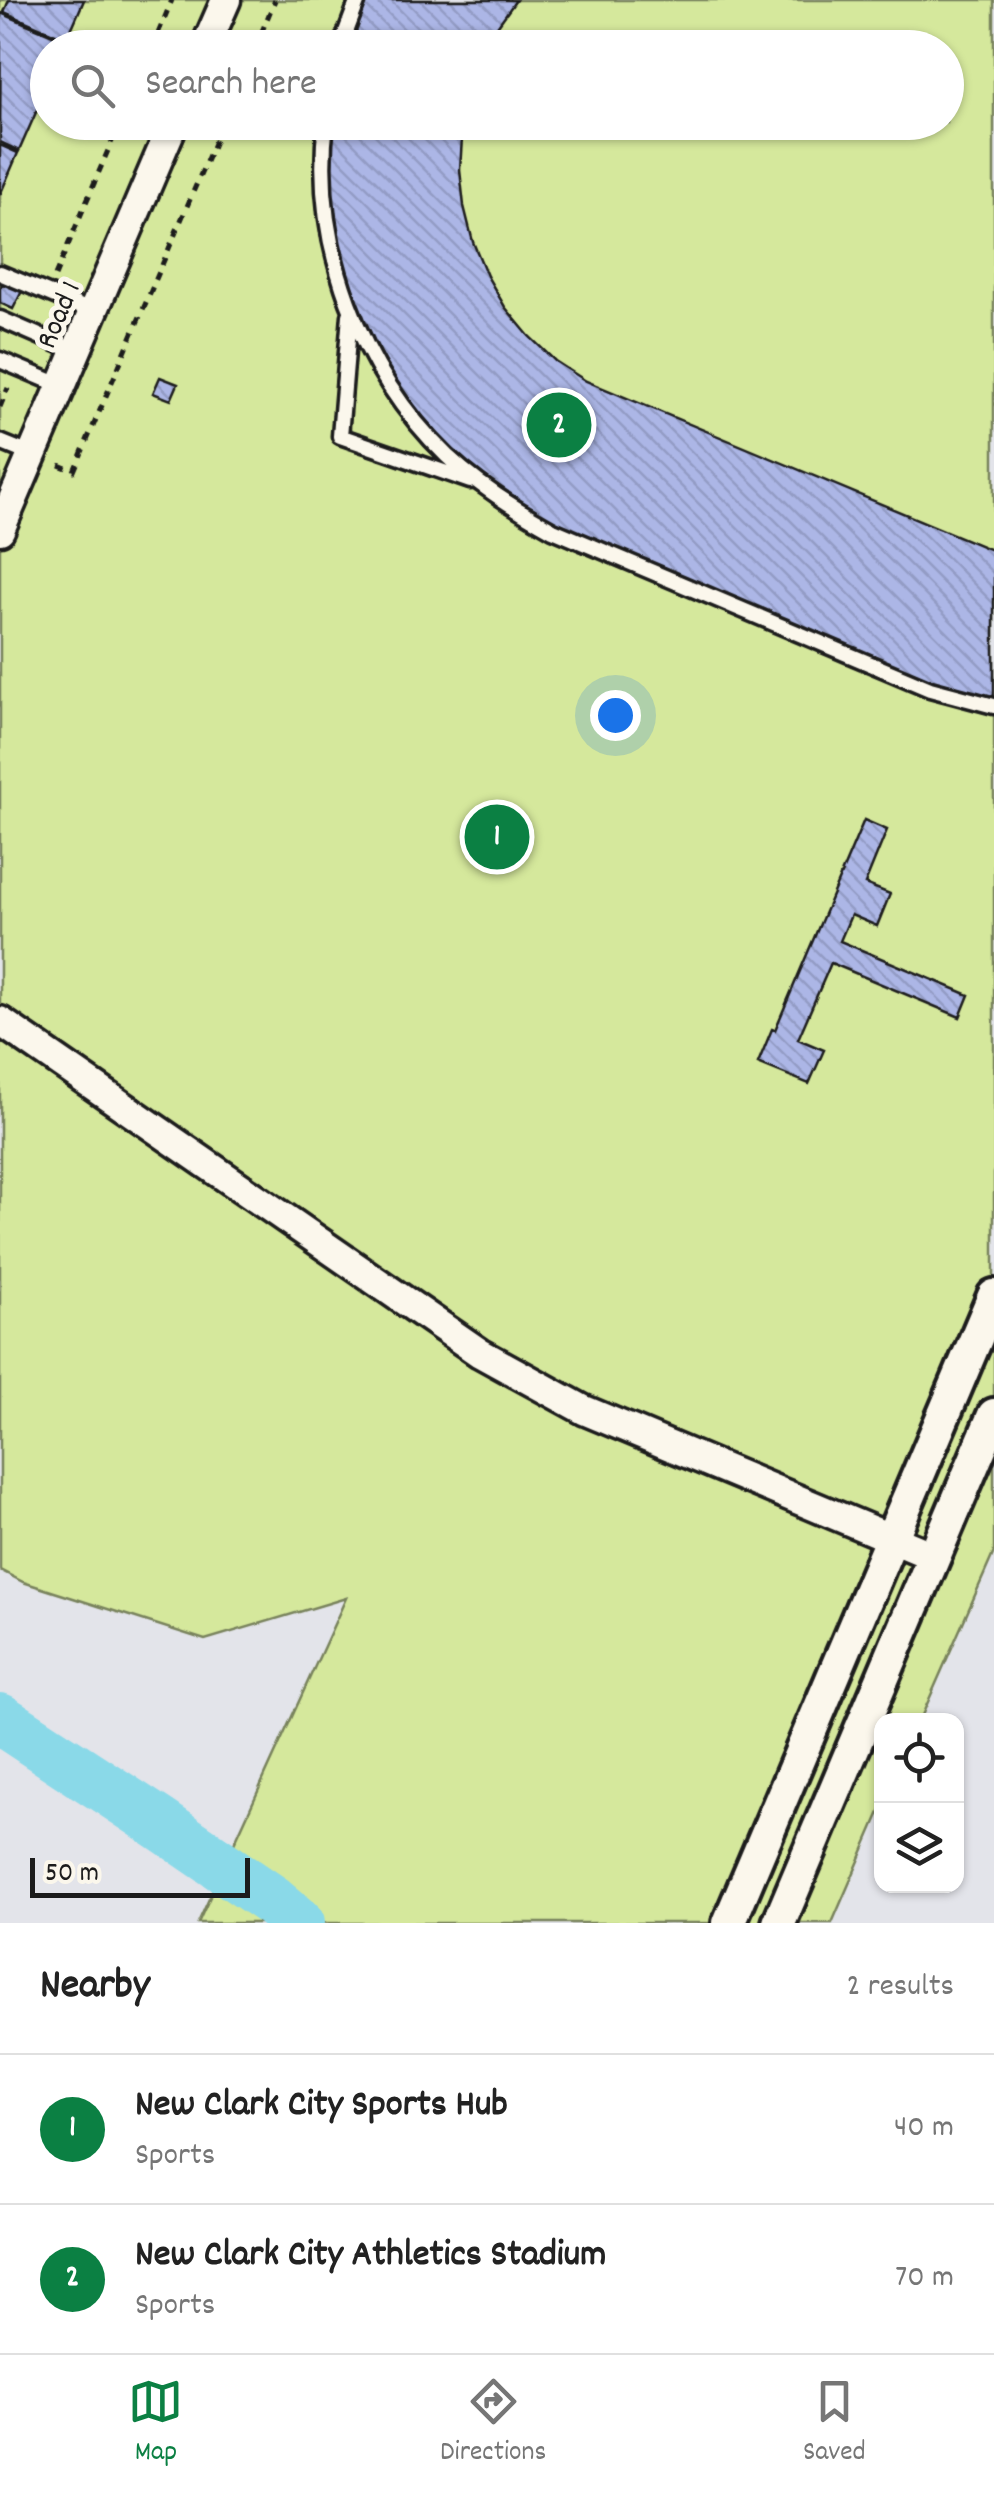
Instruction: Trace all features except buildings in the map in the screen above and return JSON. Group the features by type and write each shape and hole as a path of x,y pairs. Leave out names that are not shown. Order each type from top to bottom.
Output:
{"street":[{"path":"214,30 226,0"},
{"name":"Road 1","path":"0,530 166,140"},
{"path":"0,1021 480,1353 584,1410 933,1556"},
{"path":"729,1923 994,1296"},
{"path":"779,1923 994,1415"}],"lane":[{"path":"347,30 358,0"},
{"path":"325,140 328,224 350,309 390,387 446,455 479,484 553,530 930,690 994,706"},
{"path":"0,273 93,312"},
{"path":"350,309 340,436 479,484"},
{"path":"0,319 76,352"},
{"path":"0,360 62,386"},
{"path":"0,442 32,455"}],"path":[{"path":"160,30 172,0"},
{"path":"263,30 276,0"},
{"path":"48,293 112,140"},
{"path":"32,455 74,471 215,140"},
{"path":"0,407 16,367"}],"green space":[{"path":"0,0 994,0 994,1552 923,1713 874,1713 874,1826 832,1923 198,1923 346,1598 205,1640 23,1582 0,1570"}],"waterway":[{"path":"0,1719 159,1823 299,1923"}],"place":[{"name":"New Clark City Athletics Stadium","path":"559,425"},
{"name":"New Clark City Sports Hub","path":"497,837"}]}
